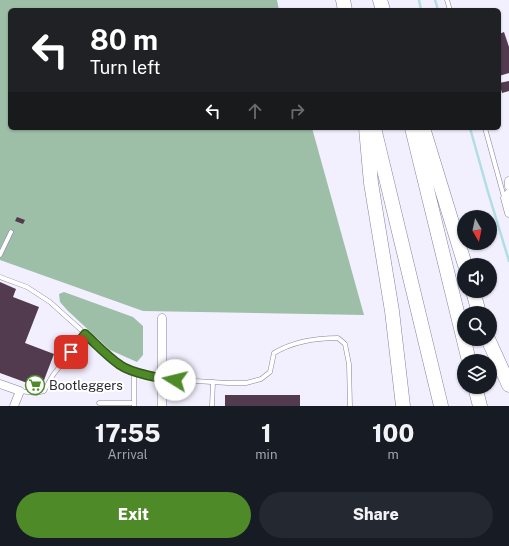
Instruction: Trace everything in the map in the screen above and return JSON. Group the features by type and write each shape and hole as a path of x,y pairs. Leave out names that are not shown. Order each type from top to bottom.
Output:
{"highway":[{"path":"366,130 371,183 392,311 403,406"},
{"path":"374,130 441,406"},
{"path":"412,130 467,354"},
{"path":"423,130 463,258"},
{"path":"491,346 509,386"},
{"path":"477,394 480,406"}],"street":[{"path":"509,181 509,186"},
{"path":"507,196 509,213"},
{"path":"162,318 162,406"},
{"path":"0,385 20,391 14,406"}],"lane":[{"path":"487,130 507,196"},
{"path":"0,254 11,232"},
{"path":"0,277 27,287 50,302 120,365 134,371 162,379 246,383 258,380 270,372 274,352 287,345 306,340 338,338 345,344 350,364 350,406"},
{"path":"20,391 36,393 44,391 53,375 85,334"},
{"path":"99,403 134,404 134,371"},
{"path":"212,406 213,382"}],"green space":[{"path":"0,0 277,0 279,8 8,8 8,130 313,130 364,315 143,311 0,260"},
{"path":"64,292 133,317 143,326 143,355 137,362 110,350 67,310 60,302 59,294"}],"building":[{"path":"504,32 509,47 509,73 501,75 501,33"},
{"path":"509,81 509,91 502,93 501,83"},
{"path":"17,217 25,220 23,224 15,221"},
{"path":"0,282 16,289 13,297 39,307 25,343 54,354 41,388 0,373"},
{"path":"225,395 300,395 300,406 225,406"}],"waterway":[{"path":"419,0 421,8"},
{"path":"435,0 437,8"},
{"path":"471,130 509,261"}],"place":[{"name":"Bootleggers","path":"35,385"}],"route":[{"path":"71,352 85,334 120,365 130,371 144,373 162,379 175,380"}]}
